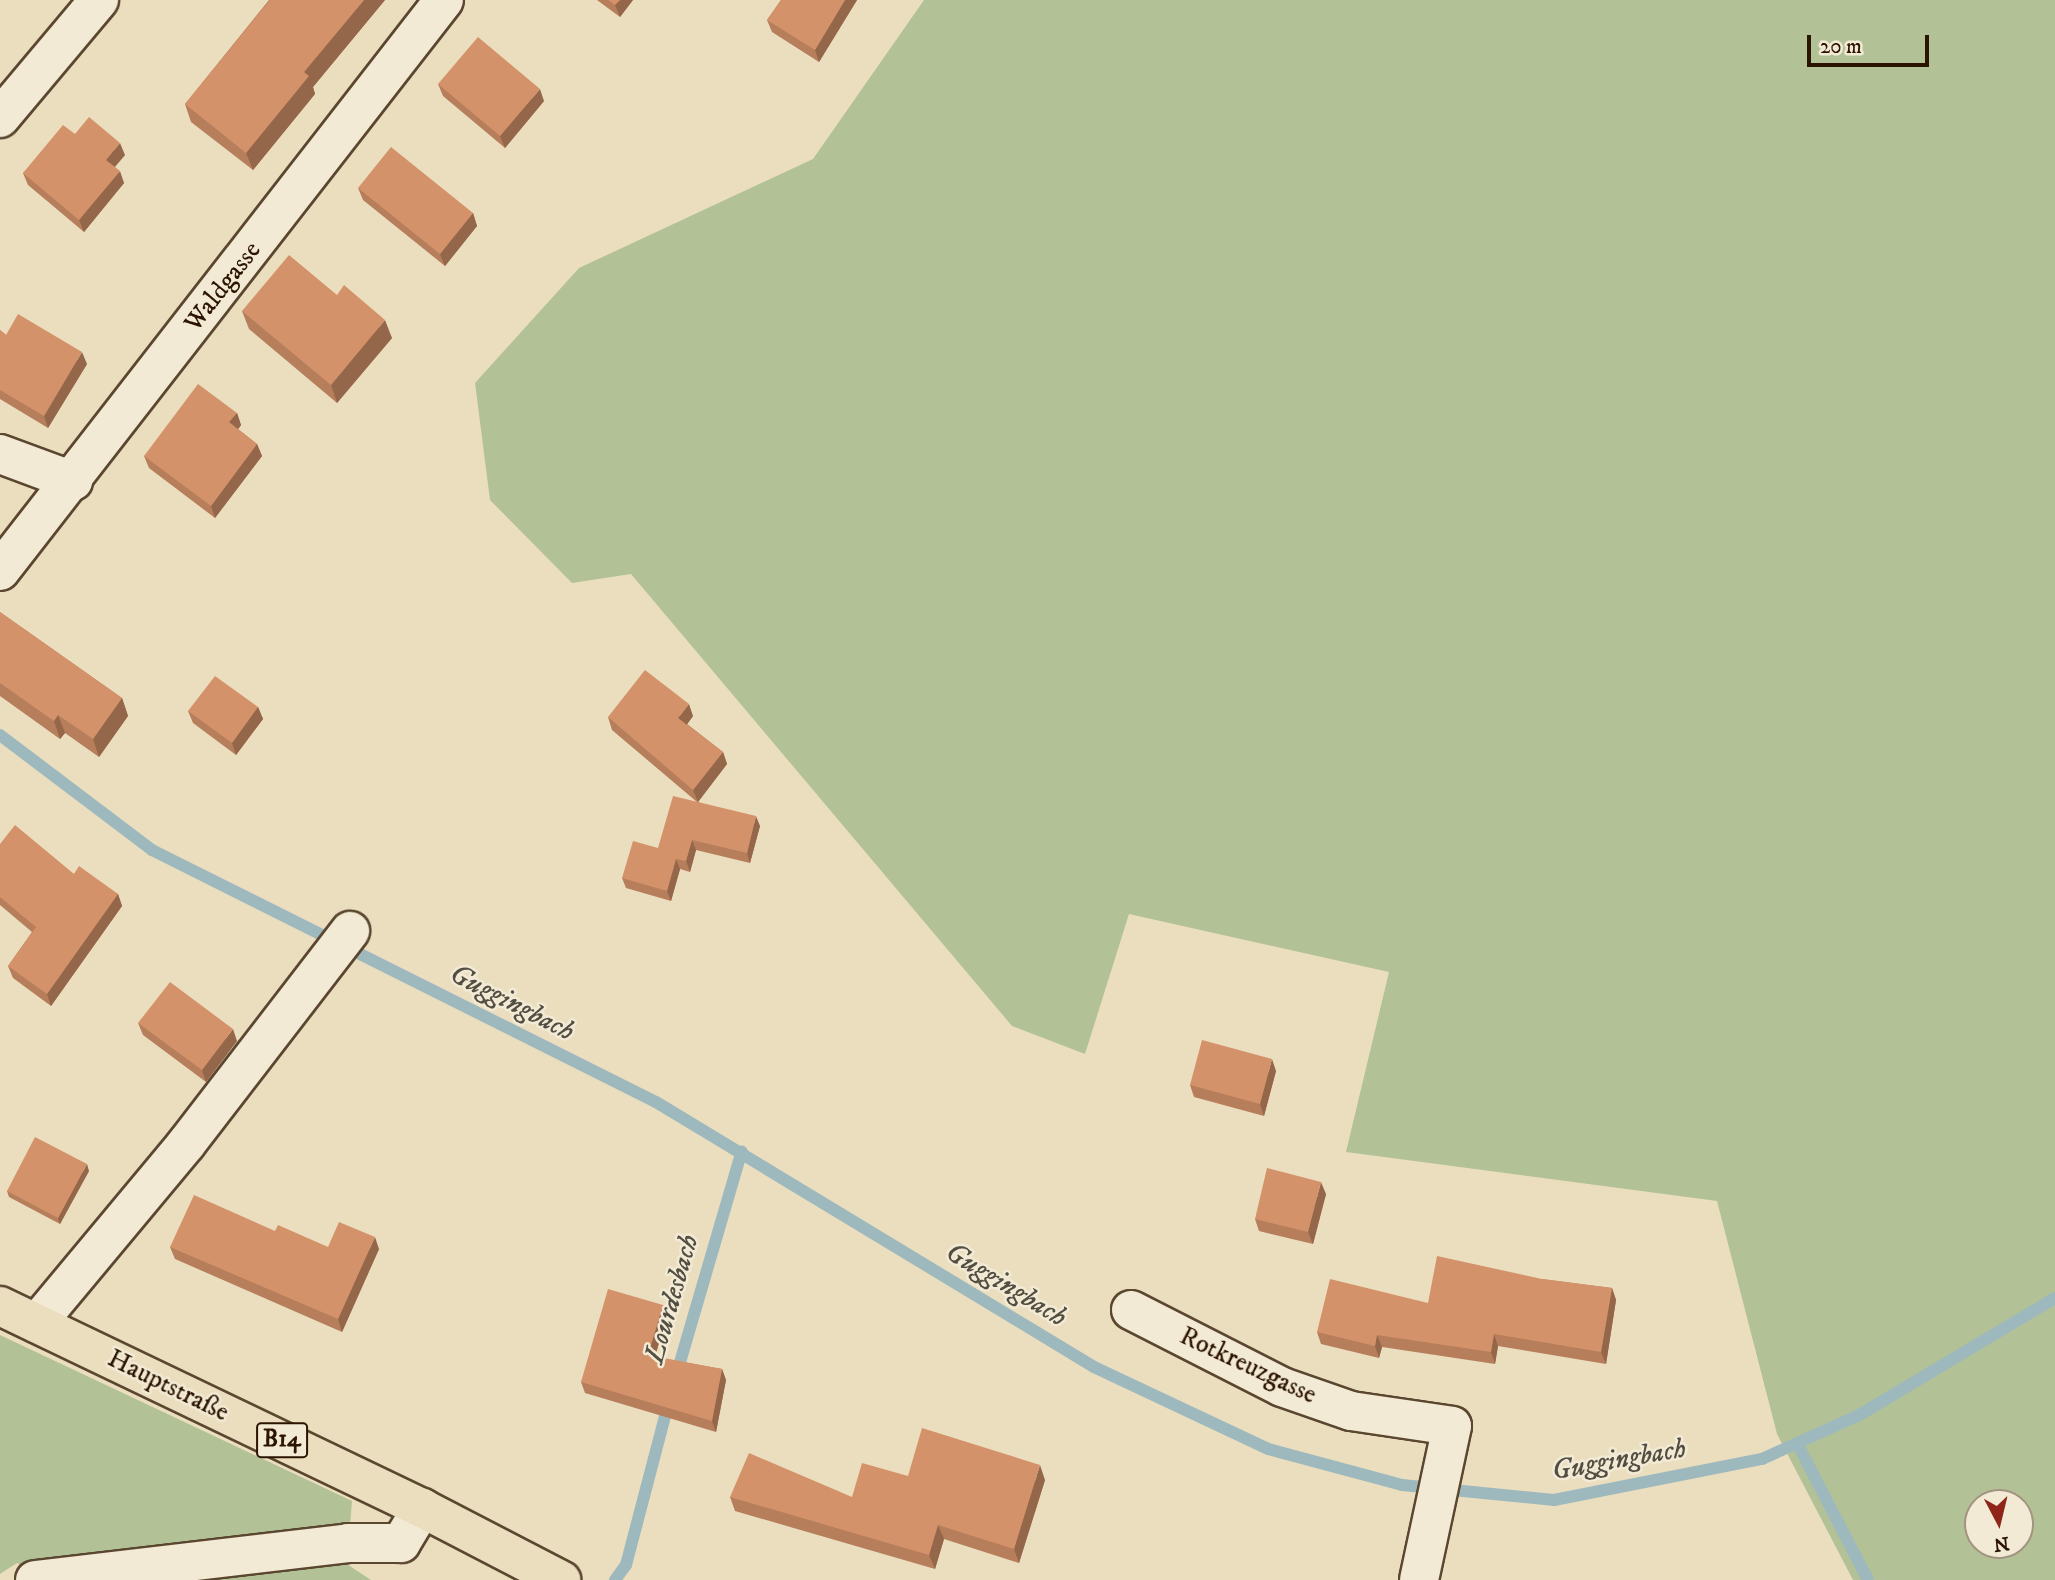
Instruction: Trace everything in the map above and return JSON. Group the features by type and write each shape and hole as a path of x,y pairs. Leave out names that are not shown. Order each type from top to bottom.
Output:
{"main road":[{"name":"Hauptstraße","path":"0,1306 422,1508 561,1580"}],"street":[{"path":"0,118 99,0"},
{"name":"Waldgasse","path":"0,571 73,481 444,0"},
{"path":"0,454 73,481"},
{"path":"37,1323 325,968 350,931"},
{"name":"Rotkreuzgasse","path":"1132,1310 1282,1387 1351,1411 1452,1426 1419,1580"},
{"path":"35,1580 348,1543 401,1543 422,1508"}],"green space":[{"path":"924,0 2055,0 2055,1580 1853,1580 1777,1434 1717,1201 1346,1152 1389,972 1129,914 1085,1054 1012,1026 631,574 572,583 490,500 475,383 579,268 813,159"},
{"path":"0,1335 352,1501 347,1564 371,1580 43,1580 17,1563 0,1574"}],"building":[{"path":"270,0 364,0 304,72 309,76 246,153 185,104"},
{"path":"781,0 845,0 815,50 767,20"},
{"path":"478,37 540,89 500,136 438,84"},
{"path":"89,117 120,143 106,160 120,171 79,220 23,173 63,125 75,134"},
{"path":"391,147 473,213 440,254 358,188"},
{"path":"289,255 337,295 344,285 385,320 331,385 242,311"},
{"path":"18,314 82,352 44,416 0,390 0,330 6,335"},
{"path":"198,384 237,413 229,422 257,444 211,506 144,456"},
{"path":"0,612 122,698 93,739 58,715 54,721 0,683"},
{"path":"645,670 689,704 678,718 723,752 693,790 608,717"},
{"path":"215,676 258,707 232,743 188,711"},
{"path":"673,796 756,816 747,853 692,840 686,861 676,859 667,891 622,878 633,841 658,848"},
{"path":"15,825 74,874 79,866 118,894 47,994 8,966 36,927 0,897 0,844"},
{"path":"170,982 233,1029 202,1070 138,1023"},
{"path":"1202,1040 1272,1059 1260,1104 1190,1085"},
{"path":"35,1137 87,1164 58,1218 7,1191"},
{"path":"1267,1168 1321,1182 1308,1232 1255,1219"},
{"path":"194,1195 275,1231 278,1225 328,1247 339,1222 375,1237 338,1319 170,1247"},
{"path":"1437,1256 1542,1279 1612,1288 1601,1352 1494,1334 1491,1352 1377,1335 1375,1346 1317,1332 1330,1279 1428,1303"},
{"path":"608,1289 663,1305 648,1355 722,1369 712,1421 581,1382"},
{"path":"922,1428 1040,1465 1014,1549 938,1525 929,1555 730,1497 749,1453 852,1497 862,1463 908,1476"}],"waterway":[{"name":"Guggingbach","path":"0,735 152,850 656,1102 1094,1367 1268,1449 1402,1485 1554,1500 1762,1459 1861,1414 2055,1298"},
{"name":"Lourdesbach","path":"676,1376 742,1151"},
{"name":"Lourdesbach","path":"615,1580 626,1565 669,1401"},
{"path":"1797,1443 1868,1580"}]}
